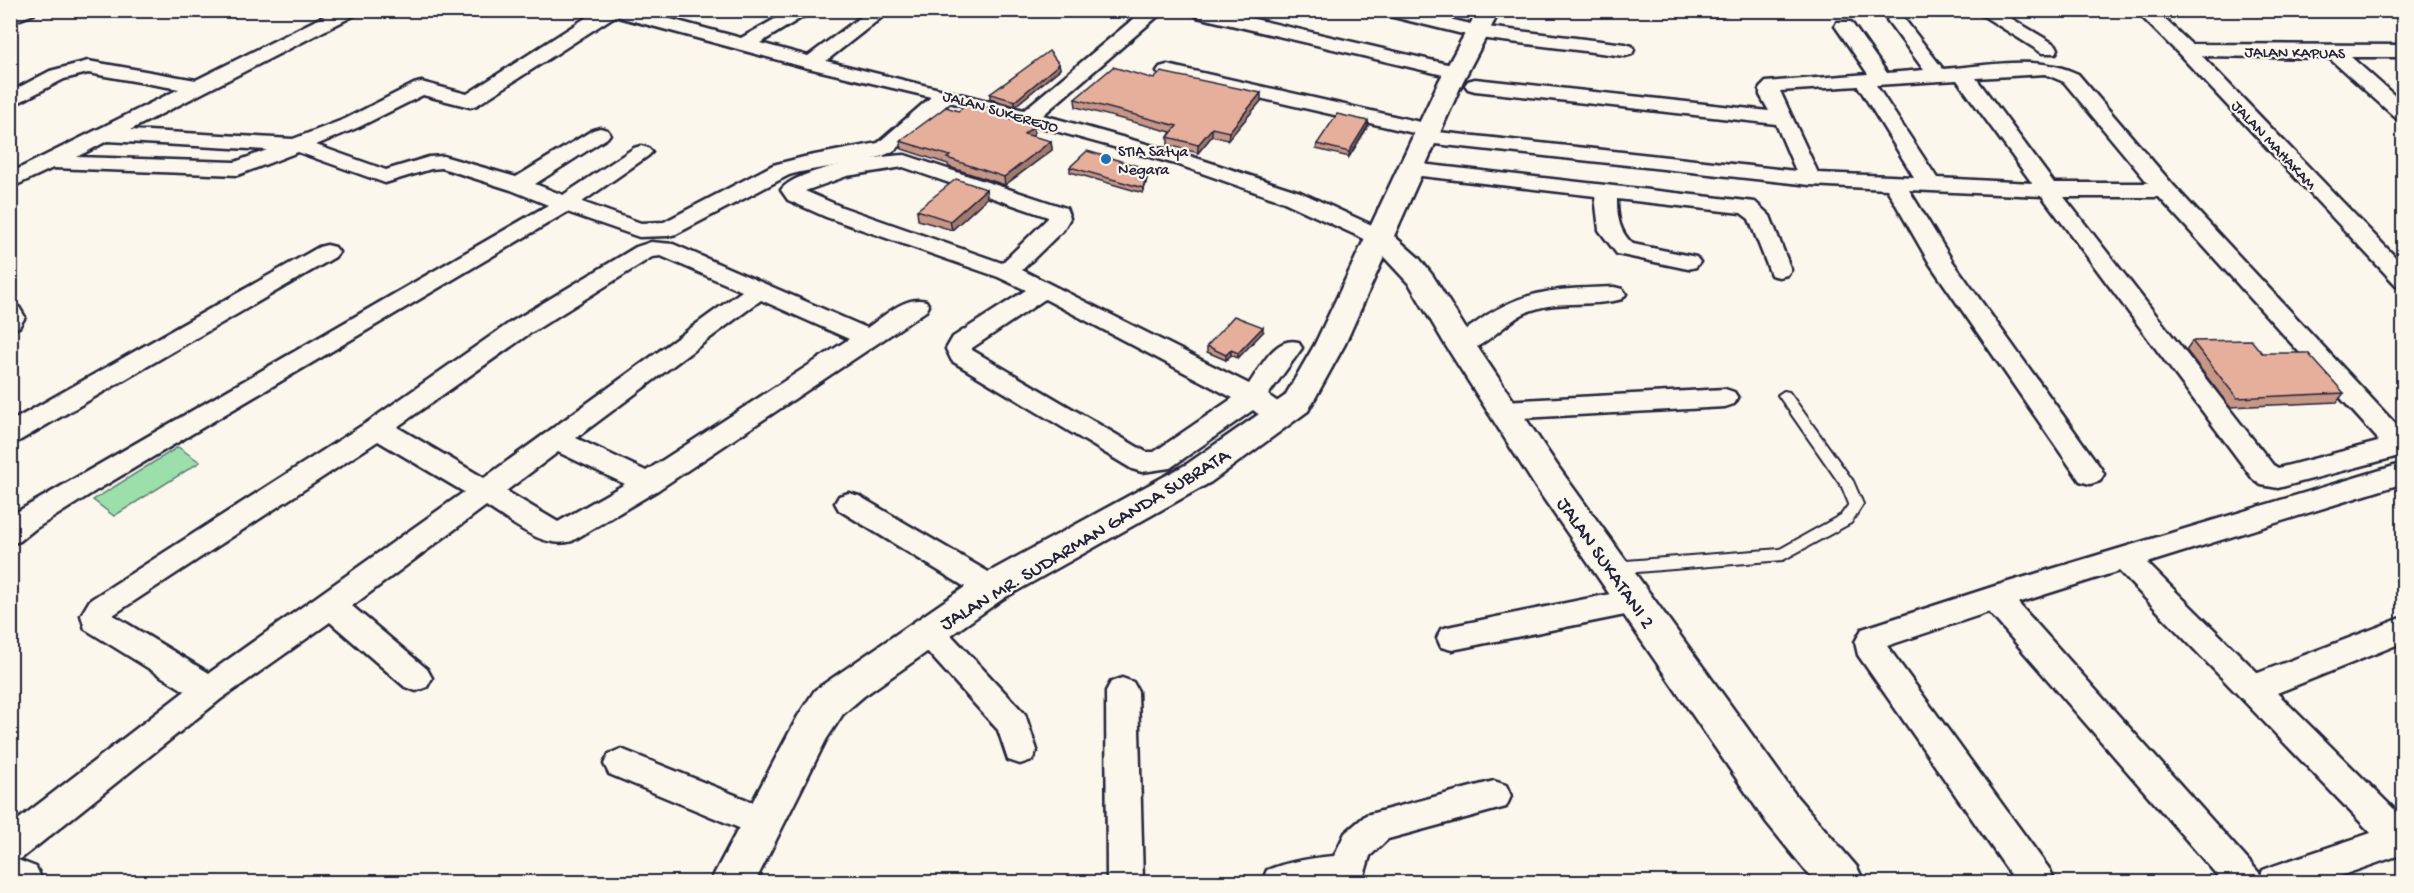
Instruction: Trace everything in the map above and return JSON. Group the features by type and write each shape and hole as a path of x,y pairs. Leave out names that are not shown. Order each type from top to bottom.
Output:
{"street":[{"path":"10,182 351,10"},
{"path":"52,162 231,170 300,146 421,88 470,101 612,10"},
{"name":"JALAN SUKEREJO","path":"612,10 811,63 946,95 1155,153 1263,185 1379,237"},
{"path":"745,44 805,10"},
{"path":"811,63 882,10"},
{"path":"1027,118 1156,10"},
{"path":"1387,10 1484,21 1625,50"},
{"path":"1688,10 1724,10"},
{"path":"1983,10 2049,49"},
{"name":"JALAN MAHAKAM","path":"2144,10 2186,50 2403,280"},
{"path":"1203,13 1466,79 1784,118"},
{"path":"1896,20 1938,76"},
{"name":"JALAN MR. SUDARMAN GANDA SUBRATA","path":"732,882 812,728 829,702 849,685 991,588 1199,473 1297,403 1324,354 1428,133 1466,79 1484,21"},
{"path":"1844,26 1930,185"},
{"name":"JALAN KAPUAS","path":"2186,50 2403,51"},
{"path":"2334,52 2403,115"},
{"path":"10,101 24,91 57,75 88,67 201,87"},
{"path":"1810,179 1784,118 1770,95 1770,88 1773,86 2045,69 2064,74 2071,78 2165,190 2390,435 2392,445 2389,449 2278,478 2267,475 2247,453 1963,75"},
{"path":"1167,71 1428,133 1810,179 2048,190 2165,190"},
{"path":"106,135 213,139 300,146 383,177 437,162 464,167 639,230 653,231 668,229 787,168 866,153 885,147 946,95"},
{"path":"519,185 600,135"},
{"path":"10,533 25,521 87,483 565,204 641,152"},
{"path":"1006,272 1055,225 1059,218 1058,213 905,161 882,162 817,178 800,183 792,190 796,195 834,212 1006,272 1044,289 1253,397 1280,416"},
{"path":"1412,169 1740,205 1752,209 1759,216 1779,270"},
{"path":"1894,183 1942,264 2090,474"},
{"path":"1606,191 1608,224 1610,233 1617,243 1625,249 1688,262"},
{"name":"JALAN SUKATANI 2","path":"1379,237 1409,264 1423,282 1503,410 1611,568 1782,810 1842,882"},
{"path":"210,690 96,620 96,615 101,608 378,428 517,330 651,249 665,249 869,338"},
{"path":"10,434 327,252"},
{"path":"1044,289 962,343 959,349 961,355 1137,461 1160,461 1253,397 1289,348"},
{"path":"10,847 210,690 331,605 759,290"},
{"path":"1461,346 1522,305 1559,297 1614,294"},
{"path":"378,428 554,533 562,533 648,483 917,306"},
{"path":"10,312 13,317 10,321"},
{"path":"10,412 75,378 101,368 140,358"},
{"path":"1503,410 1725,398"},
{"path":"556,440 648,483"},
{"path":"2037,882 1871,648 1870,642 1878,635 2403,473"},
{"path":"849,503 991,588"},
{"path":"2125,559 2402,840 2276,882"},
{"path":"1995,598 2246,882"},
{"path":"1452,638 1635,602"},
{"path":"331,605 416,678"},
{"path":"2252,689 2403,629"},
{"path":"928,631 1013,723 1020,750"},
{"path":"1122,691 1125,882"},
{"path":"621,764 763,822"},
{"path":"1280,882 1306,875 1346,877 1352,851 1378,826 1494,796"},
{"path":"10,877 21,882"}],"lane":[{"path":"1611,568 1783,554 1846,519 1856,504 1848,485 1785,395"}],"green space":[{"path":"178,447 200,462 114,516 93,500"}],"building":[{"path":"1049,51 1059,64 1015,101 990,94"},
{"path":"1113,67 1154,79 1161,72 1261,93 1229,132 1212,128 1198,145 1168,137 1177,126 1075,99"},
{"path":"974,103 999,110 994,114 1034,126 1024,134 1051,141 1004,177 947,158 950,156 900,141 946,107 958,111"},
{"path":"1337,114 1368,121 1349,152 1317,144"},
{"path":"1087,151 1148,169 1143,188 1070,167"},
{"path":"956,179 986,189 950,221 917,210"},
{"path":"1234,316 1263,327 1238,353 1231,350 1226,355 1207,346"},
{"path":"2251,340 2262,353 2308,353 2344,393 2237,398 2192,341"}],"place":[{"name":"STIA Satya Negara","path":"1106,159"}]}
